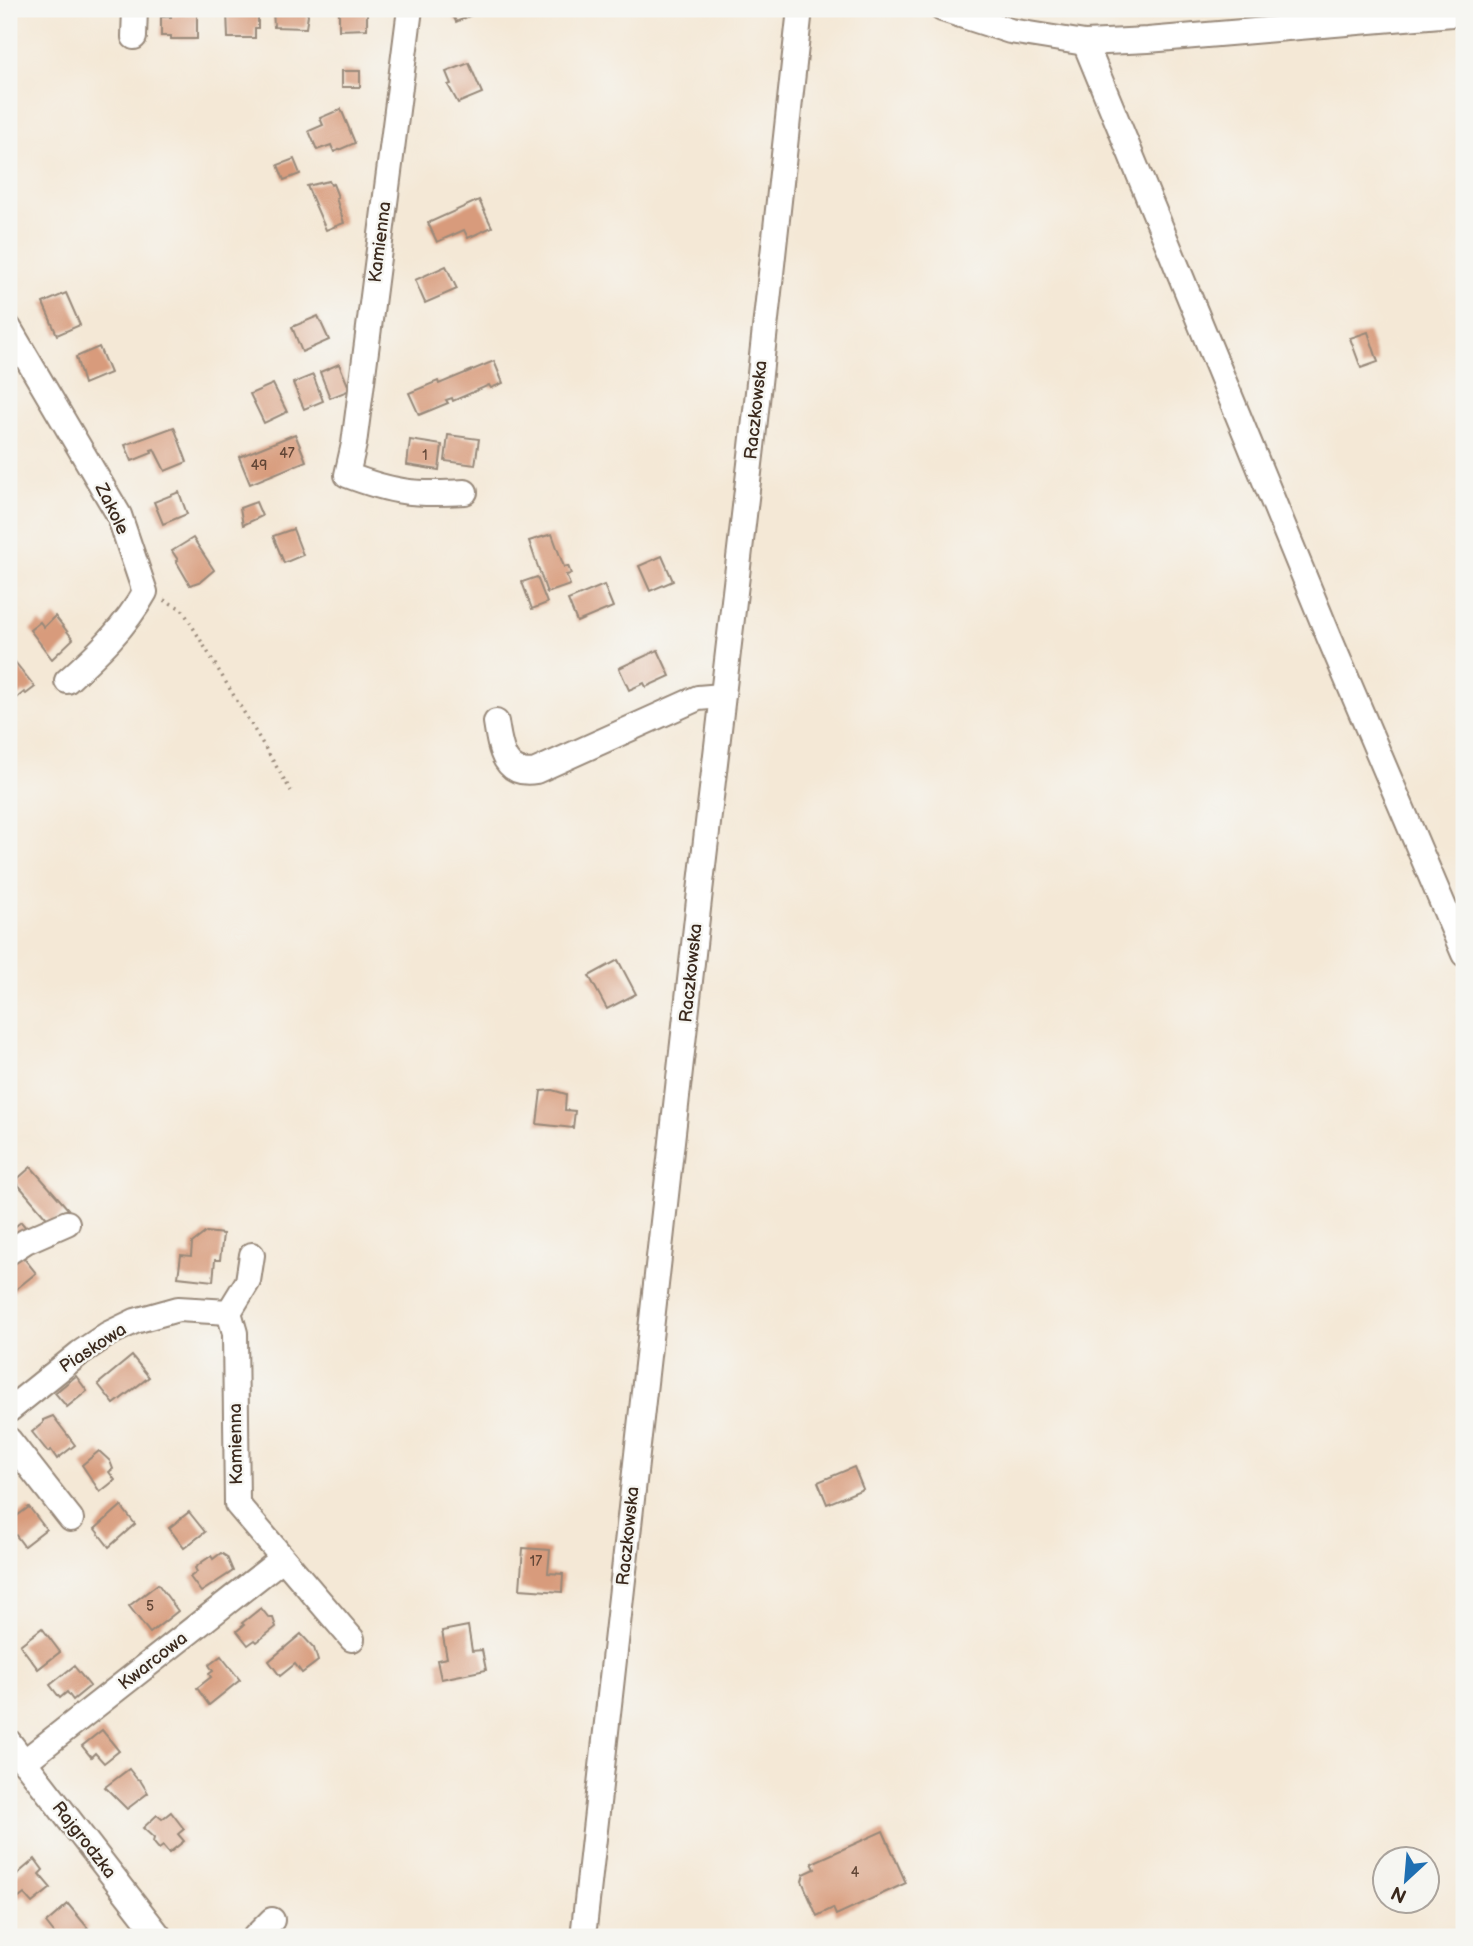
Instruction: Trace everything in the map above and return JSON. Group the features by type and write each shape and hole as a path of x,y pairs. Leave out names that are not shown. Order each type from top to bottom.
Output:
{"street":[{"path":"134,37 135,9"},
{"name":"Kamienna","path":"410,9 354,444 347,475 383,489 419,495 464,492"},
{"name":"Raczkowska","path":"583,1937 800,9"},
{"path":"942,9 1010,31 1085,43 1464,13"},
{"path":"1085,43 1323,624 1464,954"},
{"name":"Zakole","path":"9,328 119,515 145,592"},
{"path":"66,681 106,647 137,607 145,592"},
{"path":"496,722 501,749 509,764 525,773 536,771 698,698 722,696"},
{"path":"9,1252 26,1241 67,1223"},
{"path":"229,1312 248,1281 252,1255"},
{"name":"Piaskowa","path":"9,1410 89,1347 135,1321 178,1309 229,1312"},
{"name":"Kamienna","path":"229,1312 235,1334 237,1504 352,1639"},
{"path":"9,1440 72,1518"},
{"name":"Kwarcowa","path":"13,1748 282,1559"},
{"name":"Rajgrodzka","path":"13,1748 160,1937"}],"path":[{"path":"145,592 182,609 291,790"}],"building":[{"path":"258,9 255,38 228,38 227,11"},
{"path":"273,9 305,9 308,15 306,28 274,27"},
{"path":"339,9 367,9 367,29 339,30"},
{"path":"450,9 470,9 472,15 456,22"},
{"path":"171,14 197,14 197,39 171,39 171,36 161,36 161,17 171,17"},
{"path":"469,63 482,93 458,103 448,85 451,84 446,72"},
{"path":"342,71 360,71 360,87 342,87"},
{"path":"341,109 355,143 334,152 331,145 317,150 309,131 323,125 320,118"},
{"path":"294,159 300,174 284,180 278,165"},
{"path":"329,181 338,197 336,198 344,223 326,230 307,186"},
{"path":"479,200 492,227 468,238 464,230 437,242 428,223"},
{"path":"446,266 457,289 425,303 415,280"},
{"path":"66,293 80,325 57,335 43,303"},
{"path":"318,316 329,340 302,352 292,327"},
{"path":"1368,332 1378,362 1361,368 1350,338"},
{"path":"99,347 110,373 84,384 76,357"},
{"path":"494,361 503,383 491,388 489,385 453,401 452,398 446,400 448,403 419,415 409,393 438,381 439,384"},
{"path":"339,364 350,390 330,398 320,372"},
{"path":"313,375 323,401 304,409 293,383"},
{"path":"273,384 287,412 264,423 250,394"},
{"path":"174,427 187,462 165,471 154,449 151,450 152,453 132,461 125,445"},
{"path":"295,434 306,461 250,484 239,457"},
{"path":"448,435 479,439 475,465 445,461"},
{"path":"410,440 442,445 439,470 407,465"},
{"path":"179,492 187,514 163,524 154,502"},
{"path":"256,502 262,516 243,525 240,508"},
{"path":"293,529 303,555 284,563 273,536"},
{"path":"552,534 564,567 568,566 571,574 566,575 570,585 547,593 529,541"},
{"path":"193,538 214,570 201,581 190,585 172,551"},
{"path":"662,556 673,581 650,591 639,566"},
{"path":"537,577 547,603 532,609 522,582"},
{"path":"604,585 613,607 577,622 568,600"},
{"path":"55,616 73,639 52,659 30,630 40,622 44,627"},
{"path":"658,650 670,676 646,687 644,683 629,690 619,668"},
{"path":"15,662 35,687 26,694 24,692 9,708 9,666"},
{"path":"618,960 636,994 607,1009 589,976"},
{"path":"552,1090 566,1094 565,1110 575,1111 573,1128 537,1124 541,1091"},
{"path":"31,1167 68,1209 51,1223 15,1181"},
{"path":"21,1222 28,1230 9,1246 9,1223 13,1228"},
{"path":"206,1232 223,1234 220,1260 215,1260 213,1281 178,1277 181,1255 191,1256 192,1243"},
{"path":"19,1252 36,1273 9,1295 9,1260"},
{"path":"132,1356 149,1377 114,1404 98,1384"},
{"path":"76,1376 87,1391 67,1407 55,1393"},
{"path":"53,1416 75,1445 57,1459 32,1432 43,1420"},
{"path":"99,1451 110,1461 113,1469 109,1472 115,1480 100,1492 82,1465"},
{"path":"854,1467 863,1489 827,1504 818,1482"},
{"path":"121,1506 135,1524 109,1547 95,1529"},
{"path":"29,1507 46,1529 24,1546 9,1526 9,1522"},
{"path":"189,1512 205,1532 184,1548 169,1528"},
{"path":"523,1548 550,1550 548,1573 563,1574 562,1592 520,1589"},
{"path":"221,1553 227,1557 233,1571 201,1592 190,1577 197,1572 195,1568 202,1562"},
{"path":"158,1584 178,1611 150,1633 129,1606"},
{"path":"261,1608 269,1618 273,1618 276,1627 257,1642 255,1640 248,1645 237,1631 244,1625 242,1623"},
{"path":"468,1626 472,1651 482,1650 486,1670 441,1679 437,1660 447,1658 442,1631"},
{"path":"42,1628 60,1652 38,1669 20,1645"},
{"path":"301,1634 314,1648 318,1661 302,1673 295,1664 280,1676 269,1661"},
{"path":"221,1656 240,1680 209,1705 197,1688 211,1677 209,1674 213,1671 209,1665"},
{"path":"74,1666 90,1686 73,1700 67,1692 60,1698 50,1685"},
{"path":"102,1730 119,1751 104,1763 95,1753 91,1757 82,1746"},
{"path":"129,1769 148,1793 127,1809 105,1787"},
{"path":"171,1812 184,1829 178,1834 184,1841 169,1853 163,1846 159,1849 153,1842 154,1838 143,1828 157,1815 162,1819"},
{"path":"883,1831 906,1883 836,1915 833,1908 817,1916 802,1881 804,1874 815,1869 812,1863"},
{"path":"35,1859 43,1870 39,1874 51,1888 32,1903 24,1894 19,1898 9,1886 9,1881"},
{"path":"68,1904 88,1928 76,1937 57,1937 46,1923"}]}
